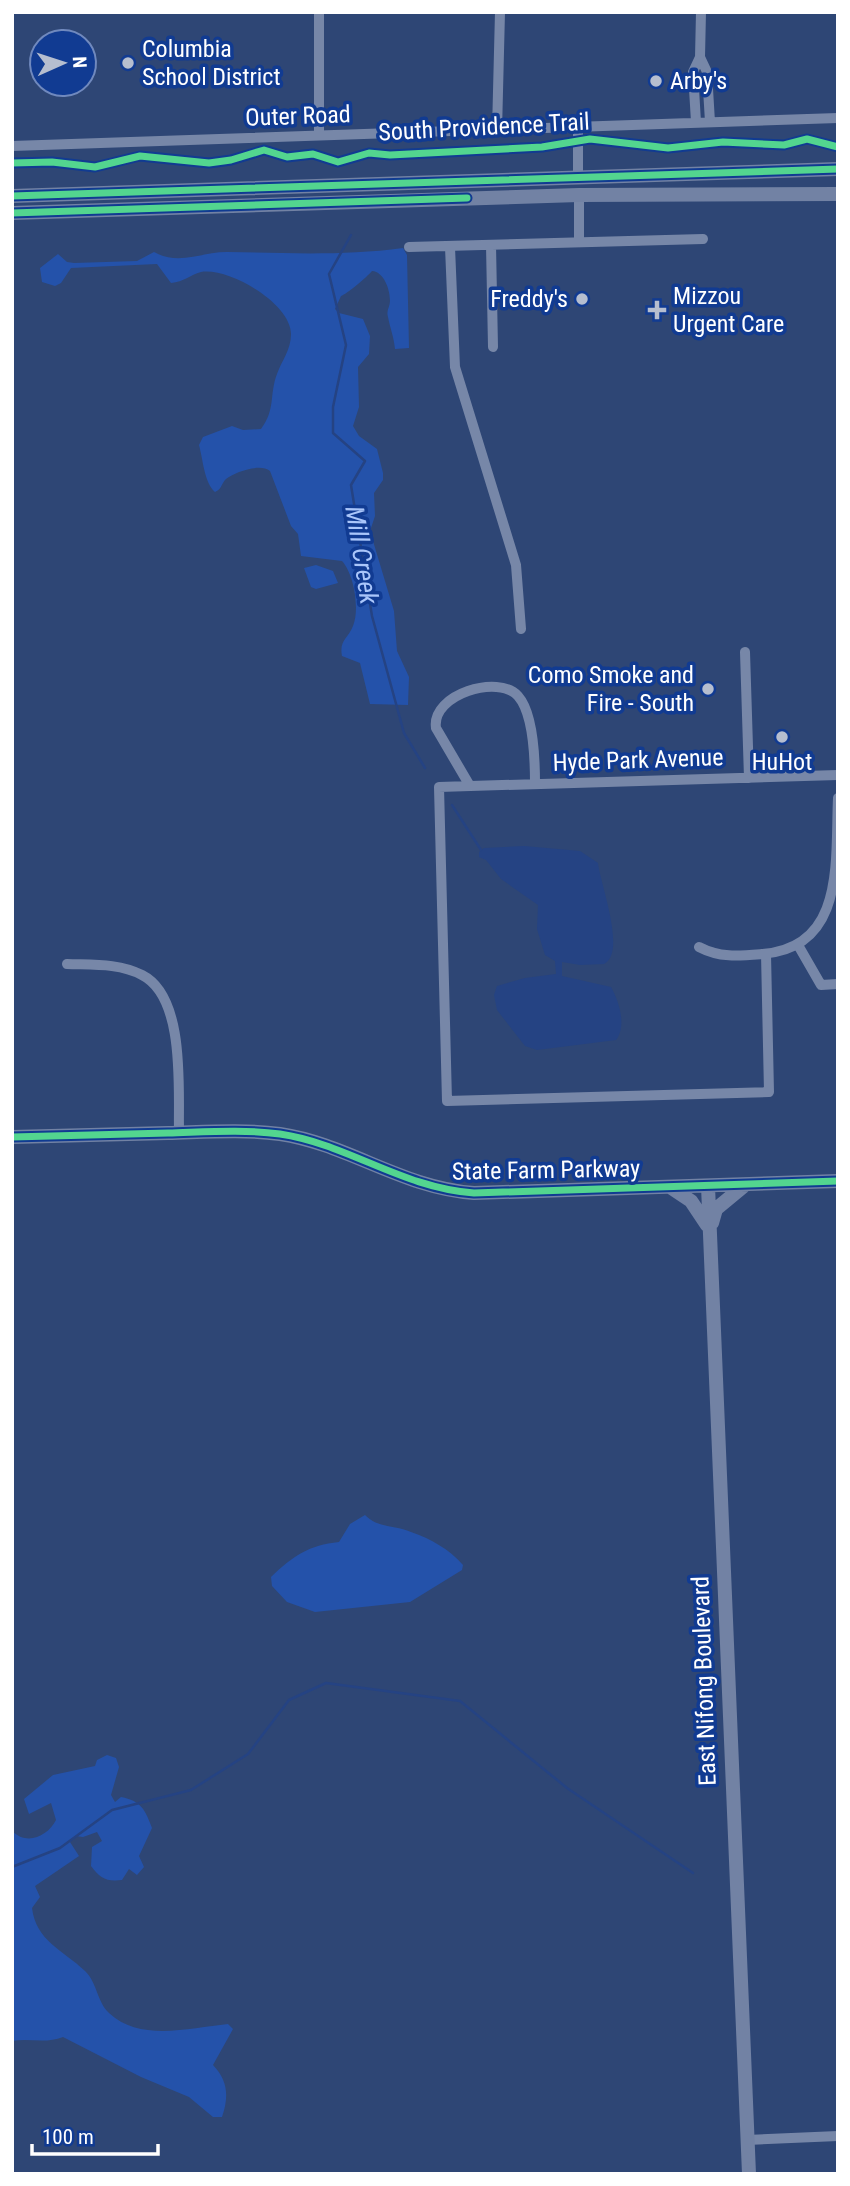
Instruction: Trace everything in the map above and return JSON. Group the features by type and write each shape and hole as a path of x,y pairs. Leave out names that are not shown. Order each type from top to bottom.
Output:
{"street":[{"path":"319,12 319,135"},
{"path":"497,131 500,12"},
{"path":"695,122 693,72 700,57 701,12"},
{"path":"700,57 707,72 710,122"},
{"name":"Outer Road","path":"12,146 838,118"},
{"path":"467,198 483,191 570,187 578,178 578,127"},
{"path":"12,196 838,169"},
{"path":"579,242 579,195 583,190 600,185 676,183 696,173"},
{"path":"12,213 579,195 838,194"},
{"path":"409,247 703,239"},
{"path":"491,245 493,347"},
{"path":"450,247 455,367 516,565 521,629"},
{"path":"745,652 749,778"},
{"path":"470,786 436,728 438,710 448,699 487,688 506,687 519,696 535,743 535,784"},
{"name":"Hyde Park Avenue","path":"766,954 769,1092 447,1101 439,787 838,775"},
{"path":"699,947 715,955 780,953 798,945 821,924 831,897 838,798"},
{"path":"798,945 821,985 838,984"},
{"path":"67,964 107,965 144,975 160,994 172,1017 176,1046 179,1132"},
{"name":"State Farm Parkway","path":"12,1137 253,1132 304,1139 411,1182 443,1191 838,1181"},
{"path":"710,1231 716,1209 746,1185"},
{"name":"East Nifong Boulevard","path":"708,1186 749,2174"},
{"path":"670,1187 693,1204 710,1231"},
{"path":"747,2140 838,2136"}],"shaded area":[{"path":"403,248 407,255 409,348 395,349 388,315 389,291 380,274 372,271 341,296 335,309 339,313 363,319 370,336 369,354 358,367 359,407 353,426 359,436 377,449 383,473 383,480 374,493 375,516 370,531 394,611 397,651 409,677 408,705 370,704 360,663 342,656 344,640 355,619 356,601 350,574 342,561 301,556 298,534 291,526 270,471 254,468 241,471 226,479 215,492 204,470 199,445 203,437 232,426 243,430 261,429 266,422 275,382 291,340 288,322 281,311 270,299 241,281 213,272 201,272 171,283 157,264 71,268 61,283 55,286 42,282 40,268 58,254 67,262 74,263 137,261 154,252 181,258 227,252 337,253"},
{"path":"316,565 333,571 338,583 316,589 311,587 304,568"},
{"path":"524,846 580,851 598,863 613,932 610,957 604,964 580,965 562,962 562,976 611,987 617,999 621,1021 616,1040 537,1050 525,1046 497,1010 494,995 497,986 525,978 556,974 555,961 545,955 537,929 538,905 501,879 486,860 479,857 479,852 484,848"},
{"path":"365,1515 375,1522 433,1541 458,1559 463,1565 462,1570 410,1602 315,1612 287,1602 272,1586 271,1577 287,1563 310,1549 339,1542 350,1524"},
{"path":"107,1755 116,1758 119,1767 111,1795 115,1802 121,1797 138,1804 152,1828 139,1856 144,1867 137,1875 129,1869 122,1880 104,1878 91,1866 92,1847 102,1841 97,1832 83,1837 76,1836 70,1842 79,1856 35,1886 40,1897 32,1908 35,1919 45,1937 89,1976 105,2008 121,2022 135,2028 165,2031 228,2024 233,2029 213,2065 222,2077 226,2089 222,2117 213,2117 189,2097 141,2077 63,2037 12,2041 12,1831 24,1838 30,1838 48,1831 56,1820 51,1803 29,1814 24,1799 53,1775 95,1766 97,1760"}],"waterway":[{"name":"Mill Creek","path":"351,235 329,274 346,345 333,407 333,433 365,461 351,485 372,616 404,733 425,768"},
{"name":"Mill Creek","path":"452,805 481,850"},
{"path":"12,1867 60,1848 112,1810 191,1790 248,1754 289,1700 326,1683 460,1701 567,1788 693,1873"}],"cycle path":[{"name":"South Providence Trail","path":"12,163 52,162 95,167 140,156 209,163 231,160 264,150 287,157 313,154 338,162 369,153 390,155 542,147 590,139 668,148 723,142 784,145 807,139 838,147"},
{"path":"12,196 838,169"},
{"path":"12,213 467,198"},
{"path":"12,1137 224,1131 280,1134 329,1147 423,1183 474,1193 838,1181"}],"place":[{"name":"Columbia School District","path":"128,63"},
{"name":"Arby's","path":"656,81"},
{"name":"Freddy's","path":"582,299"},
{"name":"Mizzou Urgent Care","path":"657,310"},
{"name":"Como Smoke and Fire - South","path":"708,689"},
{"name":"HuHot","path":"782,737"}]}
